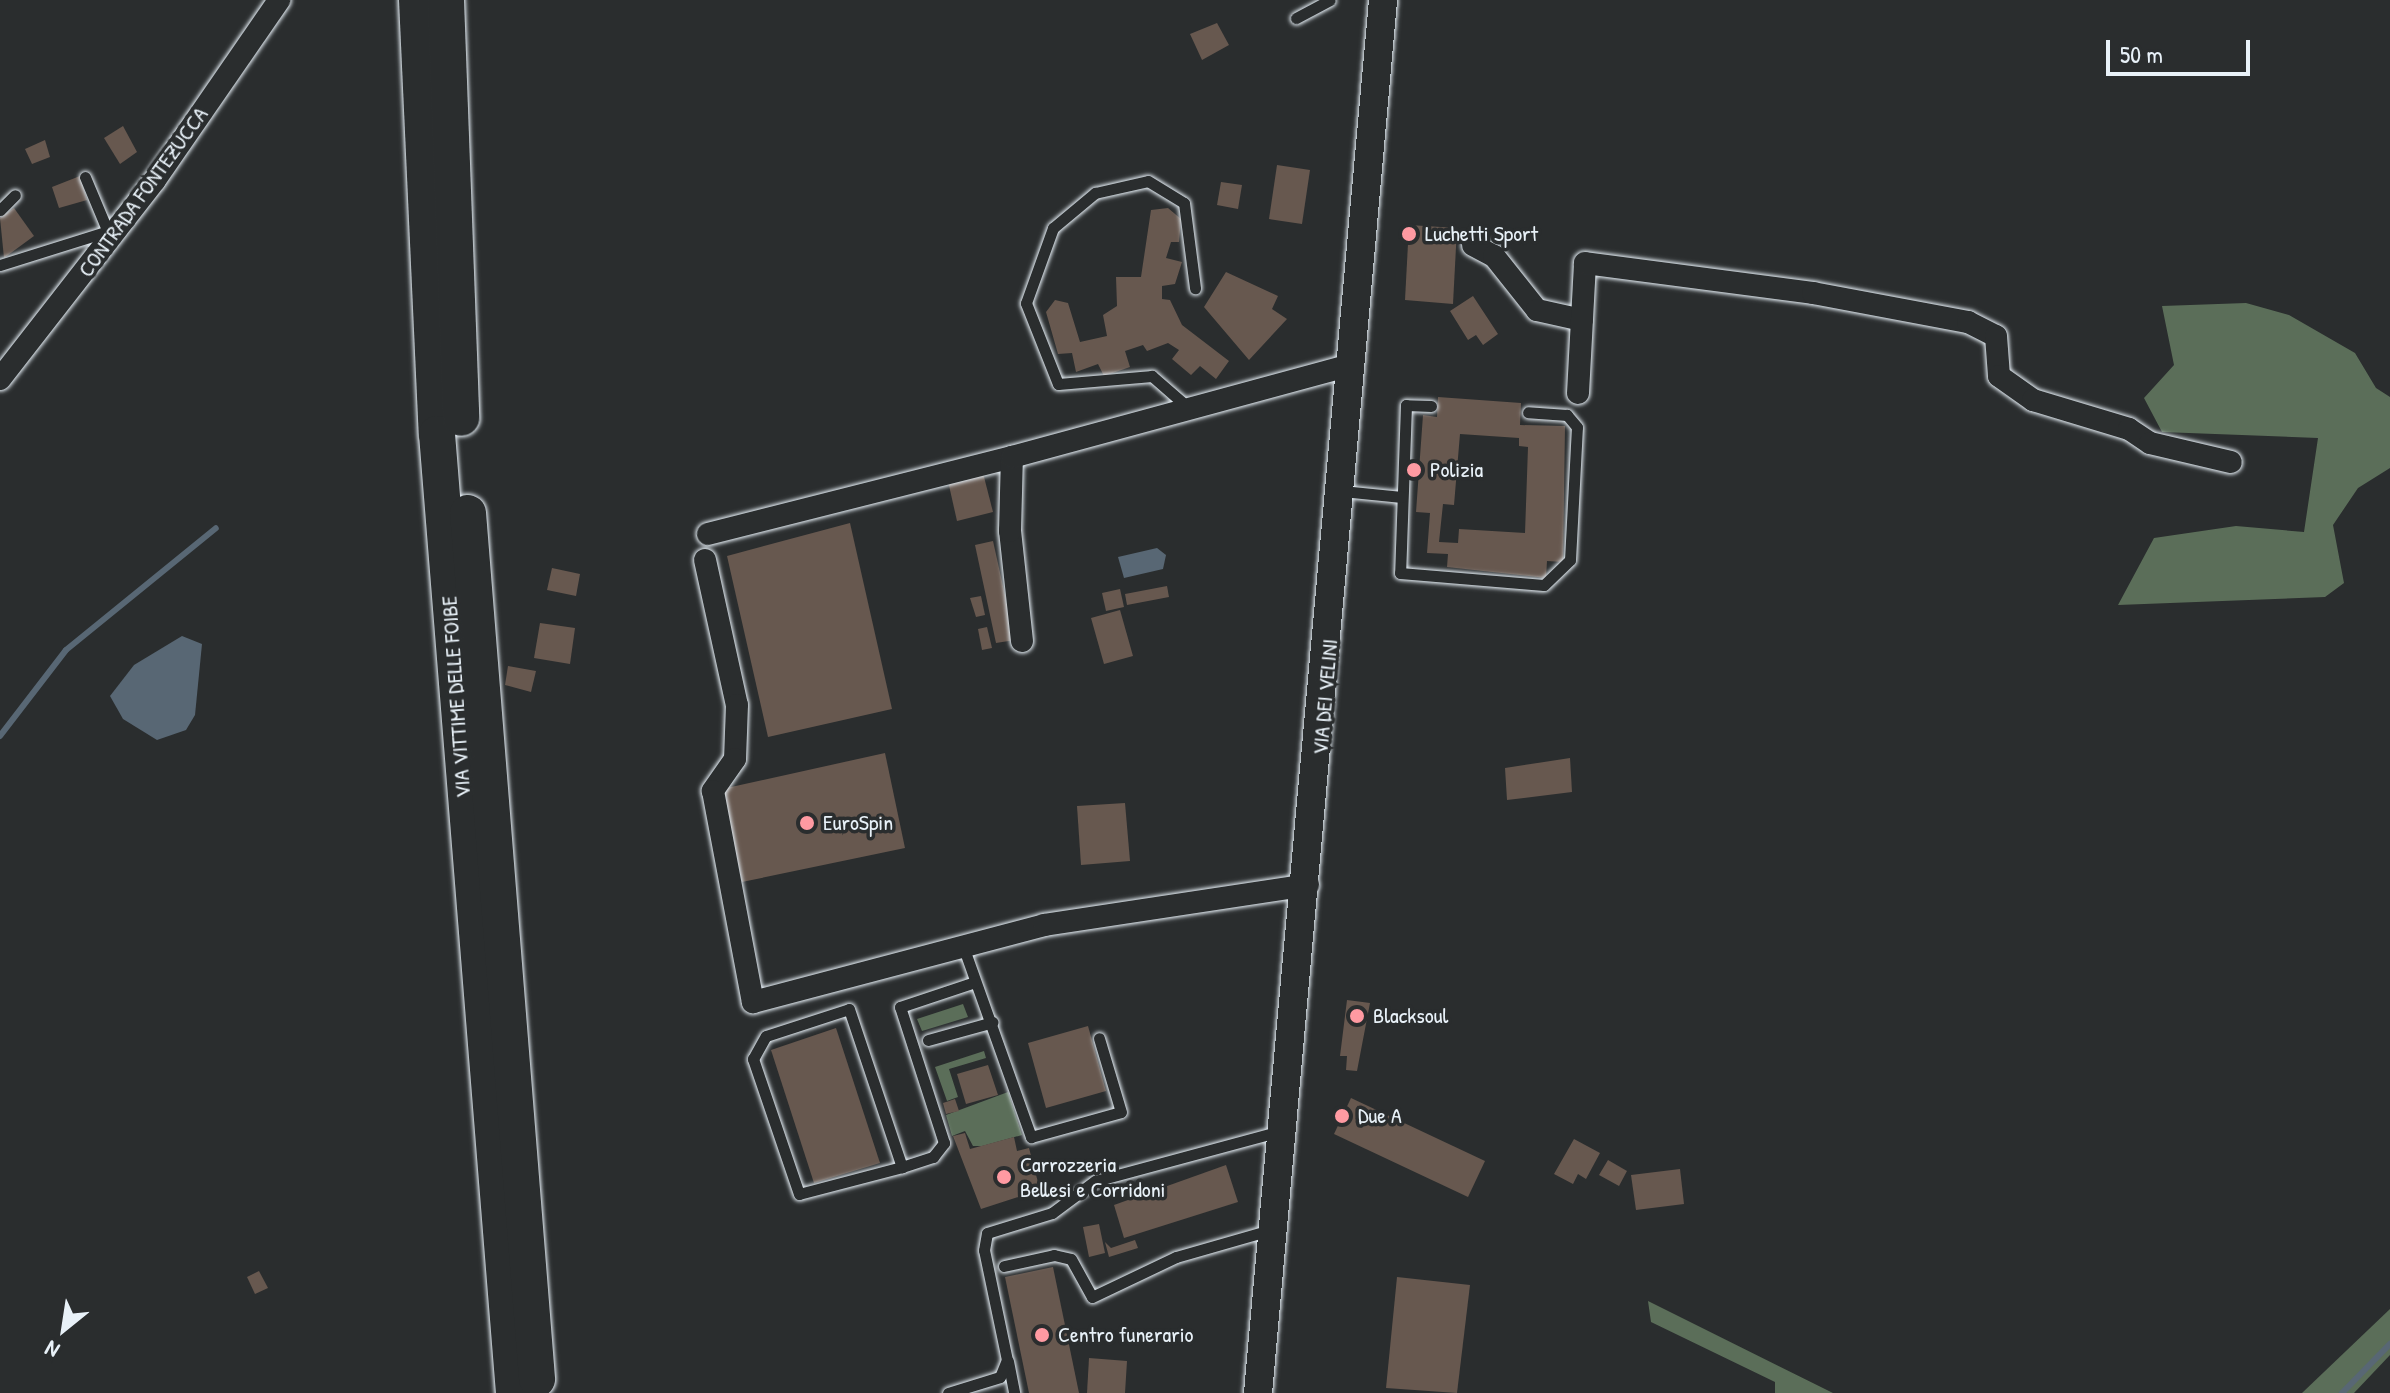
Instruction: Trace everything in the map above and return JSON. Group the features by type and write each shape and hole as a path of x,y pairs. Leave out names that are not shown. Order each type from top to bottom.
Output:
{"main road":[{"name":"VIA VITTIME DELLE FOIBE","path":"417,0 440,479 514,1393"},
{"name":"VIA VITTIME DELLE FOIBE","path":"446,0 462,433 538,1393"}],"street":[{"name":"CONTRADA FONTEZUCCA","path":"0,379 279,0"},
{"name":"VIA DEI VELINI","path":"1258,1393 1308,885 1342,491 1348,366 1371,187 1383,0"},
{"path":"1473,245 1494,256 1537,310 1582,320"},
{"path":"1578,393 1585,263 1813,293 1968,322 1996,336 1999,376 2033,400 2129,429 2150,443 2231,462"},
{"path":"708,534 1194,413 1348,366"},
{"path":"1012,457 1010,531 1022,641"},
{"path":"705,560 737,705 735,759 713,791 753,1002 1044,925 1308,885"}],"lane":[{"path":"1296,18 1330,0"},
{"path":"0,265 112,230 85,177"},
{"path":"1194,413 1152,376 1058,384 1026,303 1053,228 1095,193 1148,181 1184,203 1195,288"},
{"path":"0,210 15,195"},
{"path":"1431,406 1406,405 1400,573 1544,585 1570,560 1577,427 1567,415 1528,412"},
{"path":"1342,491 1402,497"},
{"path":"963,946 993,1022 1031,1137 1121,1112 1099,1038"},
{"path":"902,1167 849,1009 766,1036 753,1059 799,1194 902,1167 933,1157 944,1143 900,1007 975,982"},
{"path":"928,1040 993,1022"},
{"path":"1014,1393 984,1250 987,1233 1052,1213 1095,1181 1284,1130"},
{"path":"1004,1266 1054,1255 1071,1259 1092,1297 1176,1257 1275,1230"},
{"path":"948,1393 1000,1377 1007,1360"}],"green space":[{"path":"2246,303 2289,315 2355,353 2376,388 2390,397 2390,468 2358,488 2333,525 2344,583 2325,597 2118,605 2154,538 2236,526 2304,532 2318,438 2162,432 2144,398 2174,365 2162,306"},
{"path":"963,1004 968,1017 922,1031 917,1019"},
{"path":"984,1051 986,1058 949,1069 958,1097 947,1101 935,1067"},
{"path":"1008,1092 1022,1135 982,1146 973,1146 965,1131 952,1136 946,1115"},
{"path":"1648,1301 1833,1393 1775,1393 1775,1382 1651,1322"},
{"path":"2390,1309 2390,1355 2354,1393 2302,1393"}],"water":[{"path":"1157,548 1166,555 1163,569 1124,578 1118,557"},
{"path":"182,636 202,644 195,715 186,730 157,740 123,719 110,696 134,665"}],"building":[{"path":"1217,23 1229,45 1202,60 1190,34"},
{"path":"123,126 137,152 120,164 104,138"},
{"path":"45,140 50,157 32,164 25,149"},
{"path":"1277,165 1310,170 1302,224 1269,219"},
{"path":"80,176 87,200 59,208 52,187"},
{"path":"1221,182 1242,185 1238,209 1217,205"},
{"path":"14,208 34,236 4,258 0,218"},
{"path":"1168,208 1181,219 1179,242 1171,242 1166,258 1182,262 1175,284 1162,286 1162,299 1170,300 1182,325 1229,361 1216,379 1200,366 1191,375 1172,359 1179,350 1168,343 1147,351 1143,345 1125,351 1130,367 1104,376 1098,364 1076,372 1072,353 1058,354 1046,312 1055,300 1068,303 1080,342 1107,336 1103,315 1117,306 1116,277 1141,277 1151,210"},
{"path":"1409,225 1457,228 1453,304 1405,300"},
{"path":"1226,272 1278,296 1272,309 1287,319 1249,360 1204,307"},
{"path":"1473,296 1498,334 1483,345 1476,335 1468,340 1450,311"},
{"path":"1438,397 1521,403 1520,425 1565,426 1563,562 1547,561 1546,578 1447,567 1448,554 1427,553 1430,513 1416,512 1423,415 1437,417","holes":["1460,434 1519,438 1519,446 1528,447 1525,533 1459,529 1458,543 1439,542 1443,504 1454,505"]},
{"path":"983,473 993,512 957,521 948,481"},
{"path":"850,523 892,709 768,737 727,556"},
{"path":"993,541 1015,640 996,643 975,545"},
{"path":"552,568 580,574 576,596 547,590"},
{"path":"1167,586 1169,597 1127,605 1125,594"},
{"path":"1120,589 1124,607 1106,611 1102,593"},
{"path":"981,596 985,615 976,617 970,598"},
{"path":"1120,610 1133,656 1104,664 1091,618"},
{"path":"540,623 575,628 570,664 534,658"},
{"path":"987,627 992,648 982,650 978,629"},
{"path":"508,666 536,671 531,692 505,685"},
{"path":"885,753 905,848 742,882 722,789"},
{"path":"1570,758 1572,792 1507,800 1505,768"},
{"path":"1125,803 1130,861 1081,865 1077,806"},
{"name":"Blacksoul","path":"1347,1000 1370,1003 1357,1071 1346,1070 1347,1056 1340,1056"},
{"path":"1088,1026 1106,1091 1046,1108 1028,1043"},
{"path":"836,1028 880,1163 814,1183 771,1050"},
{"path":"988,1065 998,1095 966,1104 957,1074"},
{"path":"1351,1098 1485,1161 1468,1197 1334,1134"},
{"path":"955,1099 959,1111 946,1114 943,1103"},
{"name":"Carrozzeria Bellesi e Corridoni","path":"965,1133 970,1149 1014,1137 1017,1151 1029,1148 1040,1190 981,1209 953,1136"},
{"path":"1574,1139 1600,1153 1586,1179 1578,1174 1573,1184 1554,1174"},
{"path":"1608,1160 1627,1171 1619,1186 1599,1175"},
{"path":"1226,1165 1238,1202 1124,1238 1114,1205"},
{"path":"1680,1169 1684,1204 1636,1210 1631,1175"},
{"path":"1099,1224 1105,1253 1089,1257 1083,1227"},
{"path":"1135,1240 1138,1248 1109,1257 1105,1242 1111,1248"},
{"name":"Centro funerario","path":"1053,1267 1079,1393 1029,1393 1005,1277"},
{"path":"259,1271 268,1288 255,1294 247,1277"},
{"path":"1397,1277 1470,1285 1457,1393 1386,1388"},
{"path":"1089,1358 1127,1361 1125,1393 1087,1393"}],"waterway":[{"path":"0,736 66,650 216,528"},
{"path":"2342,1393 2390,1344"}],"place":[{"name":"Luchetti Sport","path":"1409,234"},
{"name":"Polizia","path":"1414,470"},
{"name":"EuroSpin","path":"807,823"},
{"name":"Blacksoul","path":"1357,1016"},
{"name":"Due A","path":"1342,1116"},
{"name":"Carrozzeria Bellesi e Corridoni","path":"1004,1177"},
{"name":"Centro funerario","path":"1042,1335"}]}
